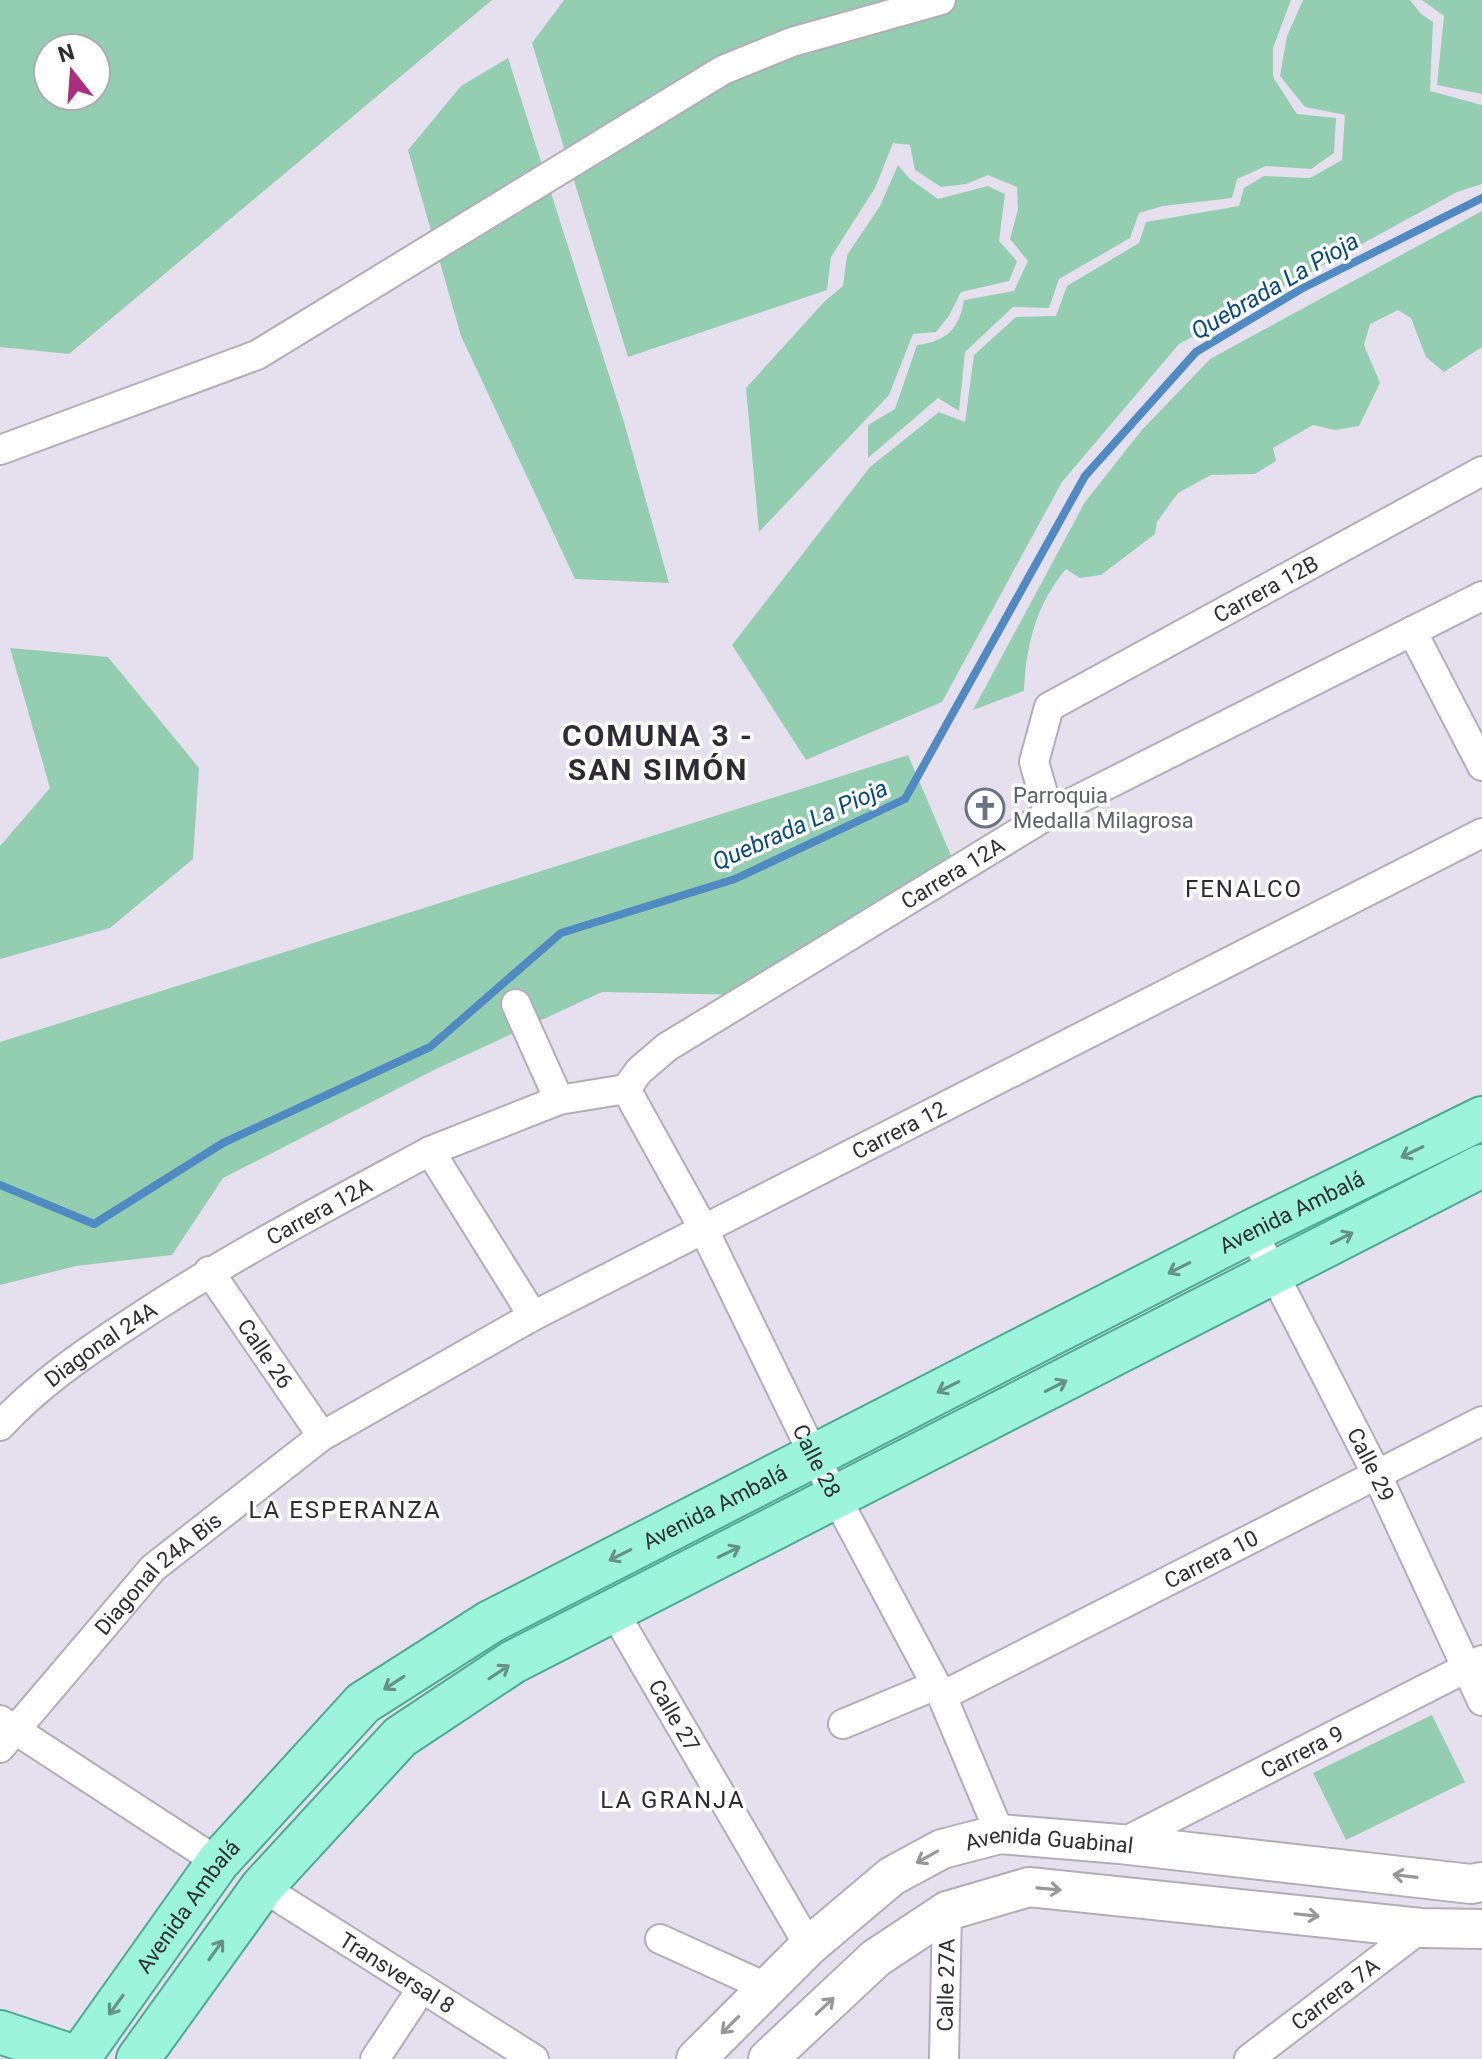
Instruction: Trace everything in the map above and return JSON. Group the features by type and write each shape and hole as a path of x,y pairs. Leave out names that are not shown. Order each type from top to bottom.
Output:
{"main road":[{"name":"Avenida Ambalá","path":"79,2059 218,1862 363,1703 490,1622 1252,1231 1482,1118"},
{"name":"Avenida Ambalá","path":"138,2059 262,1887 400,1737 513,1662 837,1499 1482,1166"},
{"name":"Avenida Guabinal","path":"696,2059 809,1946 892,1876 942,1849 1000,1834 1120,1844 1471,1884 1482,1882"},
{"name":"Avenida Guabinal","path":"768,2059 876,1958 947,1911 1029,1887 1421,1928 1482,1929"},
{"path":"0,2032 79,2059"}],"street":[{"path":"0,450 257,355 723,70 792,42 941,0"},
{"name":"Carrera 12B","path":"1049,814 1034,762 1049,707 1482,471"},
{"name":"Carrera 12A","path":"209,1271 430,1151 559,1100 626,1089 639,1071 667,1047 1049,814 1482,596"},
{"path":"1412,631 1482,766"},
{"name":"Carrera 12","path":"322,1436 533,1316 1482,833"},
{"path":"516,1004 559,1100"},
{"name":"Calle 28","path":"626,1089 703,1228 814,1456 939,1690 1000,1834"},
{"path":"430,1151 533,1316"},
{"name":"Calle 29","path":"1252,1231 1475,1663 1482,1701"},
{"name":"Diagonal 24A","path":"0,1426 16,1409 86,1352 209,1271"},
{"name":"Calle 26","path":"209,1271 322,1436"},
{"name":"Carrera 10","path":"843,1724 939,1690 1482,1421"},
{"name":"Diagonal 24A Bis","path":"4,1732 153,1568 322,1436"},
{"name":"Calle 27","path":"613,1610 809,1946"},
{"name":"Carrera 9","path":"1120,1844 1475,1663"},
{"path":"4,1732 218,1862"},
{"name":"Transversal 8","path":"262,1887 534,2059"},
{"name":"Calle 27A","path":"944,2059 947,1911"},
{"name":"Carrera 7A","path":"1249,2059 1421,1928"},
{"path":"660,1939 768,1988"},
{"path":"375,2059 422,1988"}],"green space":[{"path":"0,0 492,0 69,354 0,347"},
{"path":"564,0 1291,0 1273,48 1273,77 1297,114 1336,118 1334,153 1311,169 1266,166 1237,179 1232,198 1163,206 1139,213 1130,238 1059,279 1049,308 1013,307 965,352 959,411 938,398 868,458 868,425 895,409 917,345 950,332 959,319 964,300 1014,291 1028,261 1010,239 1018,209 1017,187 988,175 966,184 941,187 915,170 910,145 893,143 875,188 831,257 827,290 628,357 532,43"},
{"path":"1303,0 1410,0 1421,14 1433,22 1430,91 1482,105 1482,184 1457,192 1179,344 1062,482 942,702 806,760 732,645 870,467 939,412 965,422 974,355 1016,317 1056,316 1067,286 1139,243 1146,222 1239,206 1244,188 1264,176 1310,178 1342,160 1345,115 1305,107 1280,76 1287,36"},
{"path":"1422,0 1482,0 1482,94 1437,85 1444,16"},
{"path":"508,58 624,422 669,583 575,579 461,336 408,150 461,86"},
{"path":"898,165 910,179 938,199 988,186 1005,194 999,241 1017,261 1009,281 961,292 949,316 936,332 913,334 889,395 759,532 746,388 824,302 843,286 847,255 880,206"},
{"path":"1482,211 1482,347 1444,372 1426,357 1411,318 1398,310 1370,324 1364,345 1380,383 1359,426 1335,430 1313,425 1273,448 1276,461 1255,474 1211,475 1178,493 1157,522 1155,534 1101,575 1080,578 1066,569 1047,596 1034,626 1024,691 973,710 1085,502 1141,431 1210,359"},
{"path":"10,648 108,657 199,768 193,859 110,928 0,959 0,846 50,788"},
{"path":"908,755 953,860 745,995 602,992 436,1069 223,1178 172,1255 76,1266 0,1285 0,1042"},
{"path":"1432,1715 1465,1782 1346,1840 1313,1773"}],"waterway":[{"name":"Quebrada La Pioja","path":"0,1185 94,1224 223,1143 430,1047 561,933 735,879 905,799 1085,476 1196,352 1301,289 1482,198"}],"place":[{"name":"Parroquia Medalla Milagrosa","path":"985,808"}],"district":[{"name":"COMUNA 3 - SAN SIMÓN","path":"658,752"},
{"name":"FENALCO","path":"1244,889"},
{"name":"LA ESPERANZA","path":"345,1510"},
{"name":"LA GRANJA","path":"673,1800"}]}
